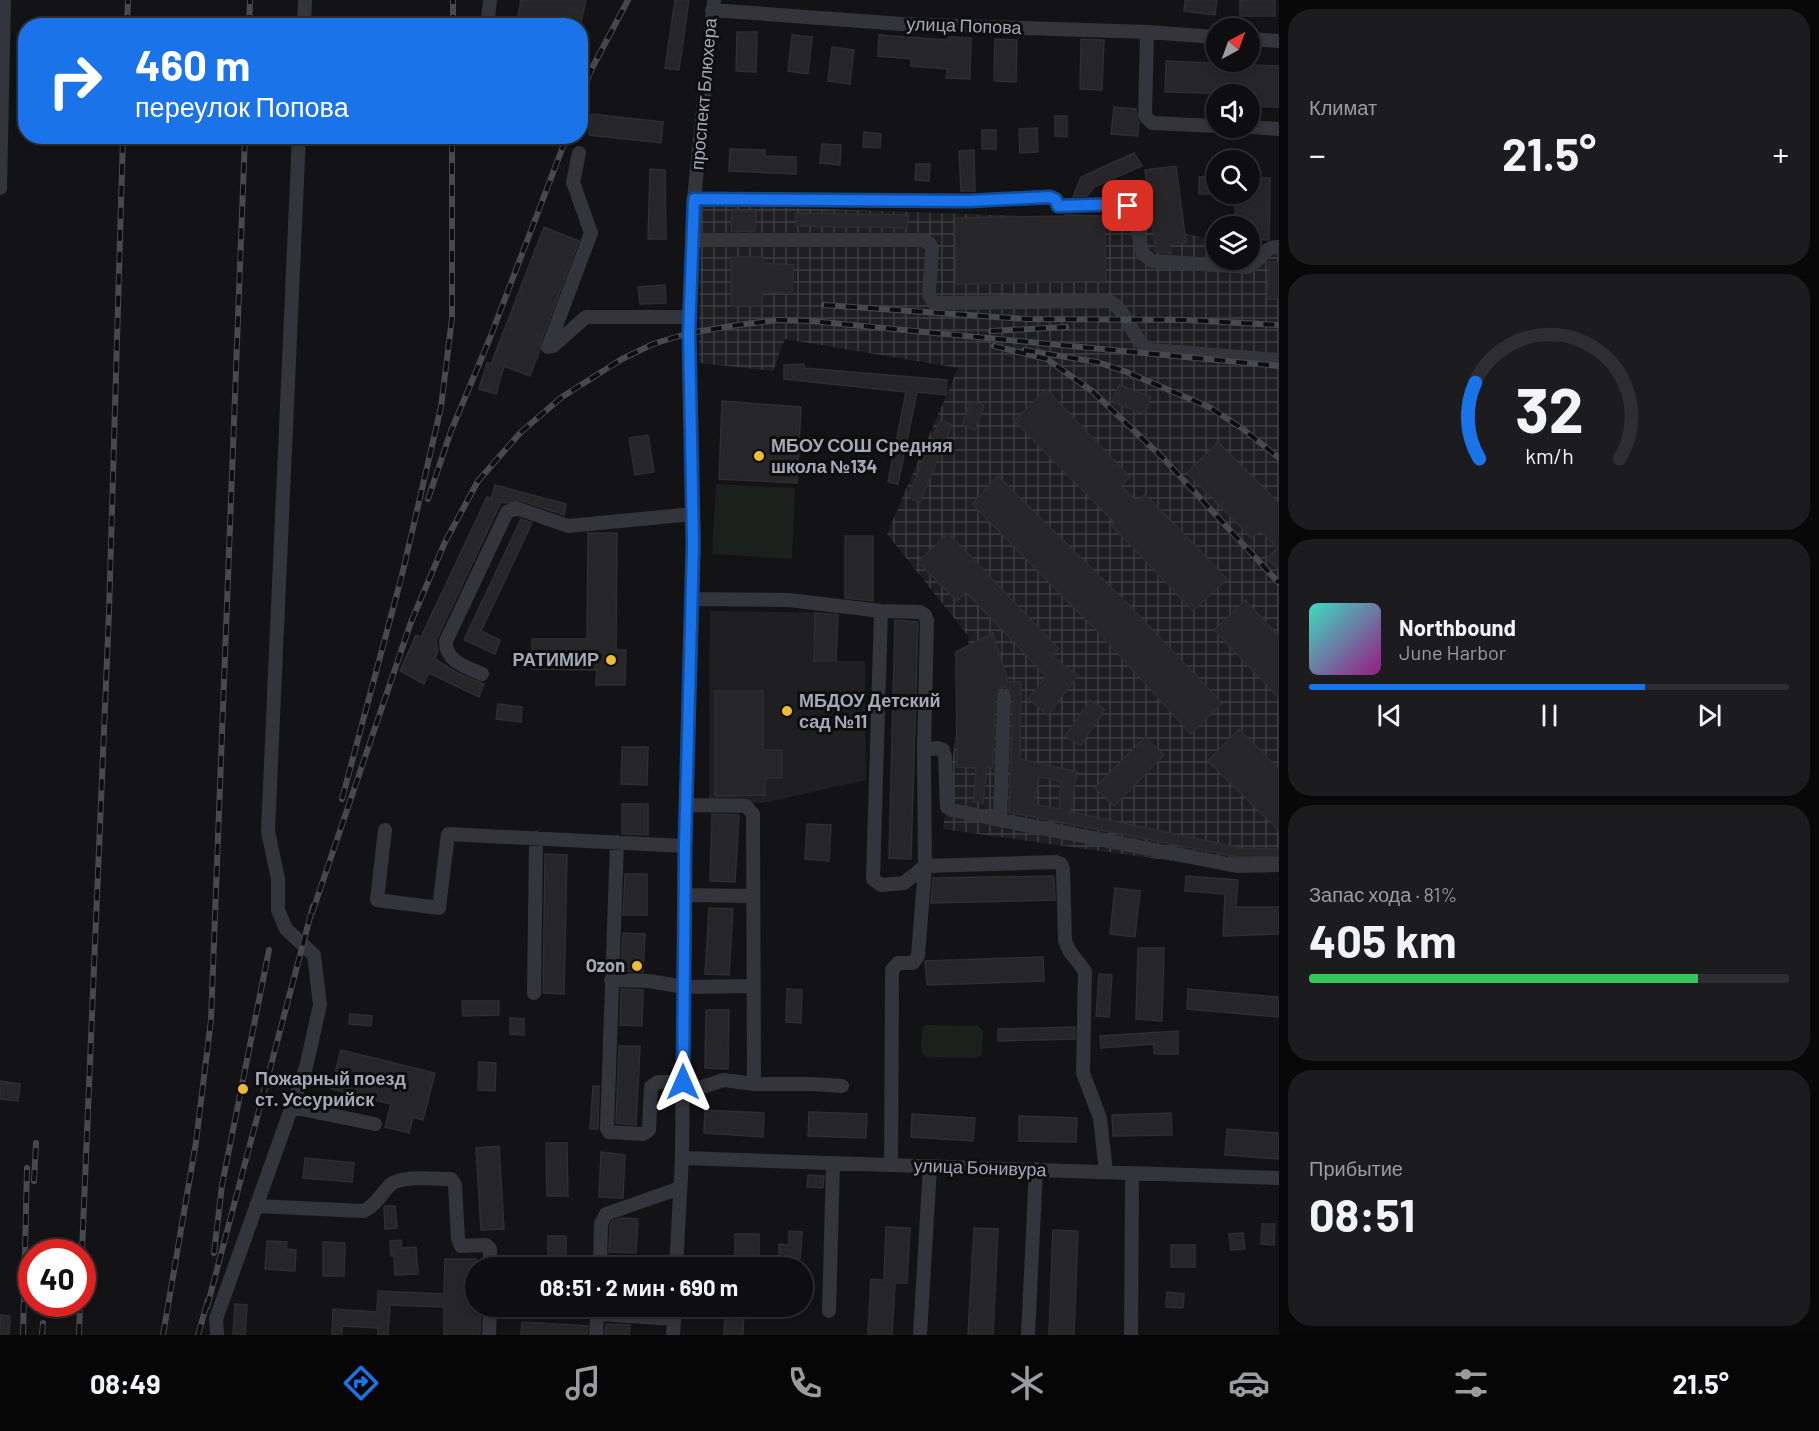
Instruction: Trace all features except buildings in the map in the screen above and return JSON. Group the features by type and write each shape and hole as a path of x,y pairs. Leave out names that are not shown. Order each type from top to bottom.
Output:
{"street":[{"path":"0,188 4,0"},
{"path":"304,18 305,0"},
{"path":"488,18 490,0"},
{"name":"улица Попова","path":"713,5 902,24 1147,32 1206,36"},
{"name":"проспект Блюхера","path":"677,1257 682,1158 685,846 692,599 690,317 694,199 713,5"},
{"path":"1147,32 1146,116 1152,123 1206,126"},
{"path":"1260,40 1279,41"},
{"path":"1260,128 1279,129"},
{"path":"217,1335 216,1320 306,1066 320,1005 314,955 286,929 278,910 278,879 268,831 299,144"},
{"path":"579,153 573,182 591,233 548,347 553,346 586,317 690,317"},
{"path":"694,199 968,201 1050,197 1056,200 1058,206 1122,204 1128,206 1133,211 1143,254 1152,261 1248,267 1254,264 1265,251 1272,247 1279,247"},
{"path":"693,240 923,240 930,244 932,249 929,295 933,303 1107,301 1116,306 1140,343 1151,350 1279,360"},
{"path":"482,674 451,658 447,653 446,641 507,512 516,508 568,526 693,514"},
{"path":"692,599 789,600 881,611 920,612 926,615 925,866 918,956 913,963 898,963 892,970 891,1164"},
{"path":"881,611 873,879 880,885 904,883 925,866 1056,862 1061,864 1065,940 1068,951 1081,965 1084,972 1083,1073 1100,1118 1106,1172"},
{"path":"1000,820 1004,696"},
{"path":"924,750 938,748 943,750 947,807 952,810 1237,866 1279,865"},
{"path":"687,805 746,806 753,814 754,1084"},
{"path":"385,830 377,900 439,908 448,834 685,846"},
{"path":"534,993 536,838"},
{"path":"616,842 607,1128 609,1132 643,1134 649,1130 651,1087 658,1082 683,1088 724,1080 754,1084 842,1086"},
{"path":"686,895 753,896"},
{"path":"611,980 649,981 684,987 754,986"},
{"path":"291,1107 375,1124"},
{"name":"улица Бонивура","path":"682,1158 1279,1178"},
{"path":"829,1311 833,1163"},
{"path":"920,1335 930,1166"},
{"path":"1028,1335 1036,1169"},
{"path":"1131,1335 1132,1174"},
{"path":"256,1206 363,1211 370,1208 392,1184 401,1179 452,1179 455,1185 458,1239 461,1246 486,1245 490,1249 490,1257"},
{"path":"600,1257 601,1224 606,1214 680,1188"},
{"path":"489,1335 490,1317"},
{"path":"596,1335 597,1317"},
{"path":"673,1335 674,1317"}],"shaded area":[{"path":"700,205 1111,219 1206,238 1206,270 1260,270 1260,248 1279,252 1279,870 1237,870 943,829 969,637 887,534 958,368 785,339 773,371 699,363"},
{"path":"716,484 795,488 792,559 712,554"},
{"name":"МБДОУ Детский сад №11","path":"710,611 838,613 836,661 865,661 866,780 763,803 709,801"},
{"path":"925,1025 978,1026 983,1031 982,1055 976,1058 926,1057 921,1052 922,1029"}],"railway":[{"path":"127,18 128,0"},
{"path":"249,18 250,0"},
{"path":"453,0 453,18"},
{"path":"588,78 628,0"},
{"path":"83,1239 109,612 123,144"},
{"path":"163,1335 196,1142 211,1020 245,144"},
{"path":"342,799 402,575 441,407 452,318 452,144"},
{"path":"428,499 451,431 490,338 564,144"},
{"path":"824,305 1026,319 1186,320 1279,325"},
{"path":"312,913 411,622 445,542 478,481 521,432 562,397 622,359 653,344 689,333 777,320 811,321 1279,366"},
{"path":"991,331 1066,327"},
{"path":"994,346 1047,359 1092,391 1163,458 1279,583"},
{"path":"1024,350 1097,362 1124,371 1209,407 1243,429 1279,458"},
{"path":"207,1307 313,906"},
{"path":"214,1253 222,1185 269,950"},
{"path":"34,1181 36,1143"},
{"path":"23,1335 27,1168"},
{"path":"198,1335 208,1300"},
{"path":"79,1335 80,1317"},
{"path":"42,1335 43,1323"}],"place":[{"name":"МБОУ СОШ Средняя школа №134","path":"759,456"},
{"name":"РАТИМИР","path":"611,660"},
{"name":"МБДОУ Детский сад №11","path":"787,711"},
{"name":"Ozon","path":"637,966"},
{"name":"Пожарный поезд ст. Уссурийск","path":"243,1089"}],"route":[{"path":"683,1082 685,846 693,544 689,333 694,199 968,201 1054,197 1058,206 1122,204 1128,206"}]}
